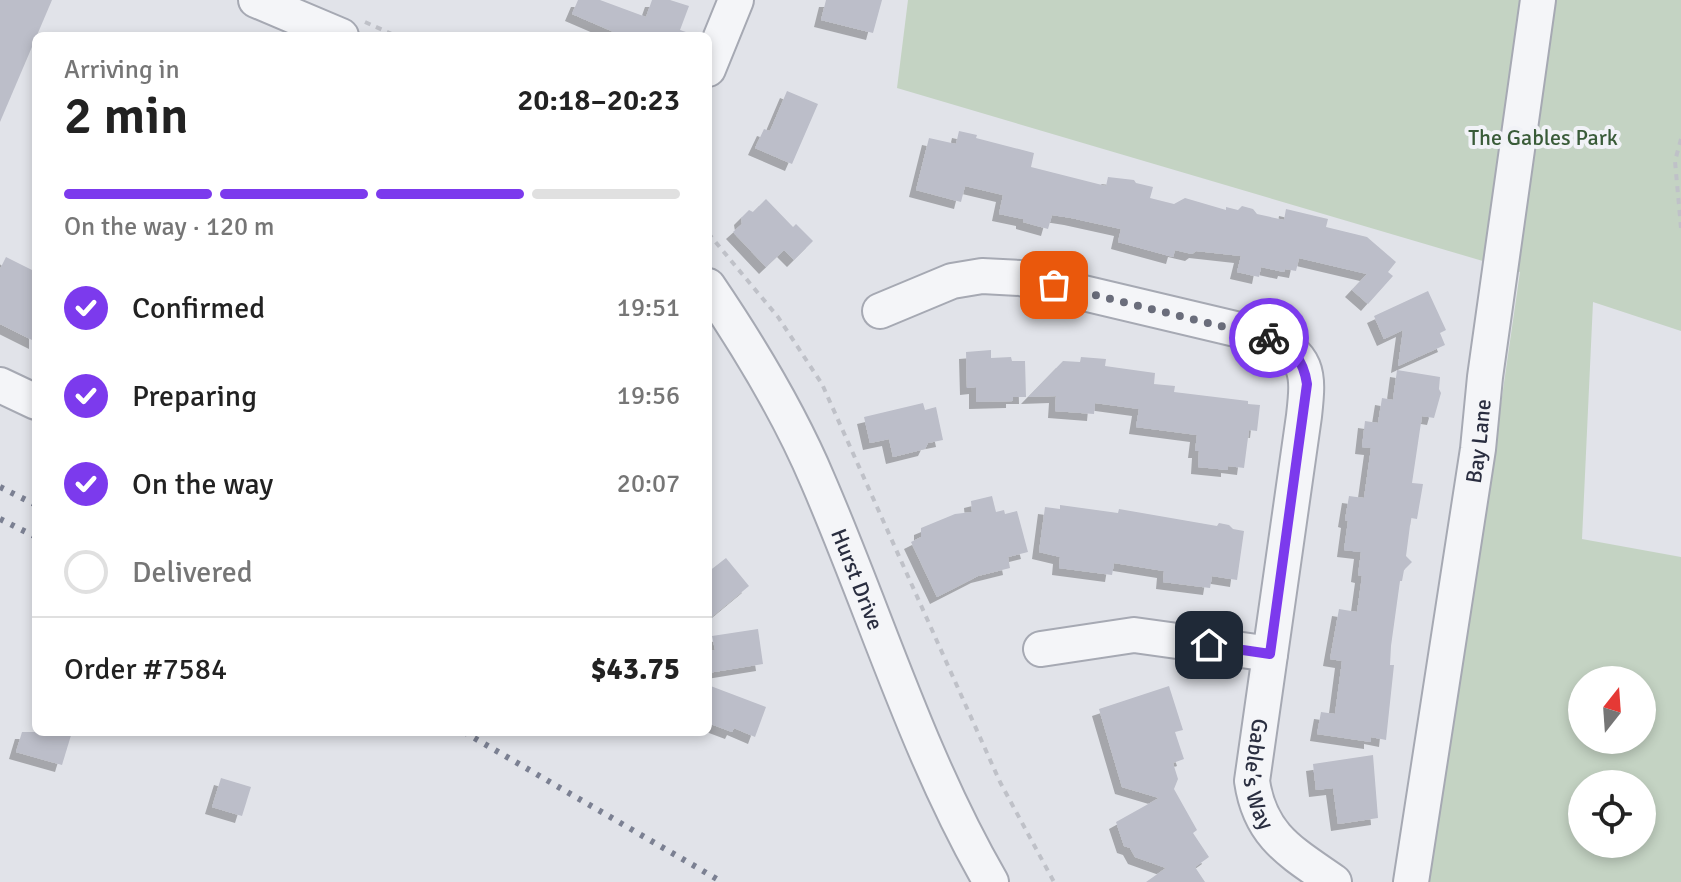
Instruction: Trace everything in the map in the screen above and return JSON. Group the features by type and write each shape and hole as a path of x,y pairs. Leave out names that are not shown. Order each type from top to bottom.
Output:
{"street":[{"path":"256,0 332,32"},
{"path":"712,59 736,0"},
{"name":"Bay Lane","path":"1411,882 1478,449 1485,377 1538,0"},
{"name":"Gable's Way","path":"880,311 952,281 982,276 1020,278 1265,336 1287,346 1304,365 1307,384 1252,781 1254,800 1261,819 1275,838 1334,882"},
{"name":"Hurst Drive","path":"712,292 769,382 818,479 938,781 991,882"},
{"path":"0,385 32,400"},
{"path":"1041,649 1134,635 1270,654"}],"path":[{"path":"1681,139 1675,161 1681,228"},
{"path":"712,238 778,317 822,384 1000,782 1054,882"}],"green space":[{"name":"The Gables Park","path":"908,0 1681,0 1681,331 1593,302 1582,539 1681,557 1681,882 1423,882 1478,563 1520,272 897,88"}],"building":[{"path":"0,0 52,0 38,32 32,32 32,47 0,122"},
{"path":"578,0 600,0 646,17 652,0 670,0 689,6 680,30 686,32 614,32 572,14"},
{"path":"826,0 882,0 873,33 821,20"},
{"path":"787,91 818,104 792,164 755,148 764,129 770,131"},
{"path":"959,131 1034,153 1031,167 1106,186 1108,177 1134,180 1153,187 1150,198 1174,204 1185,198 1226,210 1226,207 1238,210 1242,206 1253,209 1257,214 1284,220 1286,209 1328,219 1326,227 1367,237 1396,262 1388,272 1393,276 1368,304 1352,290 1367,274 1299,258 1296,271 1261,267 1259,277 1237,272 1241,256 1196,251 1192,254 1175,250 1173,257 1118,242 1121,229 1052,215 1048,229 1023,222 1023,219 999,214 1003,195 965,186 961,202 916,190 929,138 956,144"},
{"path":"766,199 793,227 796,224 813,241 794,260 784,250 766,267 733,232 742,224 741,218 749,210 753,212"},
{"path":"6,257 32,270 32,340 0,324 0,269"},
{"path":"1428,291 1446,330 1440,333 1445,345 1398,366 1403,330 1384,339 1374,316"},
{"path":"991,350 991,358 1011,357 1012,361 1025,361 1026,397 1013,397 1013,401 976,402 976,387 967,388 966,352"},
{"path":"1081,357 1106,359 1105,366 1155,373 1154,384 1175,386 1174,392 1260,405 1257,431 1249,430 1244,468 1198,467 1199,451 1195,451 1197,435 1136,427 1139,409 1095,403 1094,414 1055,411 1056,396 1028,397 1063,361 1080,362"},
{"path":"1397,370 1440,377 1441,393 1434,418 1422,416 1412,483 1423,484 1417,519 1411,518 1406,556 1412,562 1404,570 1400,581 1391,646 1390,665 1394,665 1386,740 1371,737 1371,742 1317,734 1321,712 1335,714 1342,661 1330,659 1339,609 1357,612 1362,576 1358,575 1361,552 1344,550 1348,521 1345,520 1349,496 1364,498 1371,448 1362,447 1365,421 1378,423 1382,398 1393,400"},
{"path":"923,403 925,410 936,407 943,440 928,443 925,449 893,457 889,439 870,443 864,417"},
{"path":"992,496 996,512 1004,510 1005,514 1017,511 1028,552 1008,557 1010,568 978,576 937,597 911,542 921,537 921,528 955,514 972,512 971,501"},
{"path":"1060,505 1118,513 1119,509 1217,526 1219,523 1244,531 1237,580 1212,576 1210,588 1163,582 1164,571 1114,563 1112,575 1059,568 1060,557 1039,552 1045,507 1060,509"},
{"path":"726,558 749,586 712,617 712,569"},
{"path":"758,629 763,664 712,672 712,650 715,650 712,636"},
{"path":"1169,686 1183,730 1175,732 1184,759 1173,763 1178,779 1174,789 1197,830 1193,833 1209,857 1195,867 1205,882 1146,882 1166,868 1135,857 1130,848 1124,846 1116,822 1159,798 1122,787 1099,709"},
{"path":"712,687 766,707 755,737 734,728 732,732 712,724"},
{"path":"22,732 32,732 32,736 71,736 62,765 16,752"},
{"path":"1373,755 1378,818 1338,824 1333,788 1316,790 1313,764"},
{"path":"221,778 251,787 242,816 212,807"}],"railway":[{"path":"0,487 32,503"},
{"path":"0,519 32,535"},
{"path":"471,736 722,882"}],"way so far":[{"path":"1054,285 1269,338"}],"route":[{"path":"1209,645 1270,654 1307,384 1304,365 1287,346 1269,338"}]}
